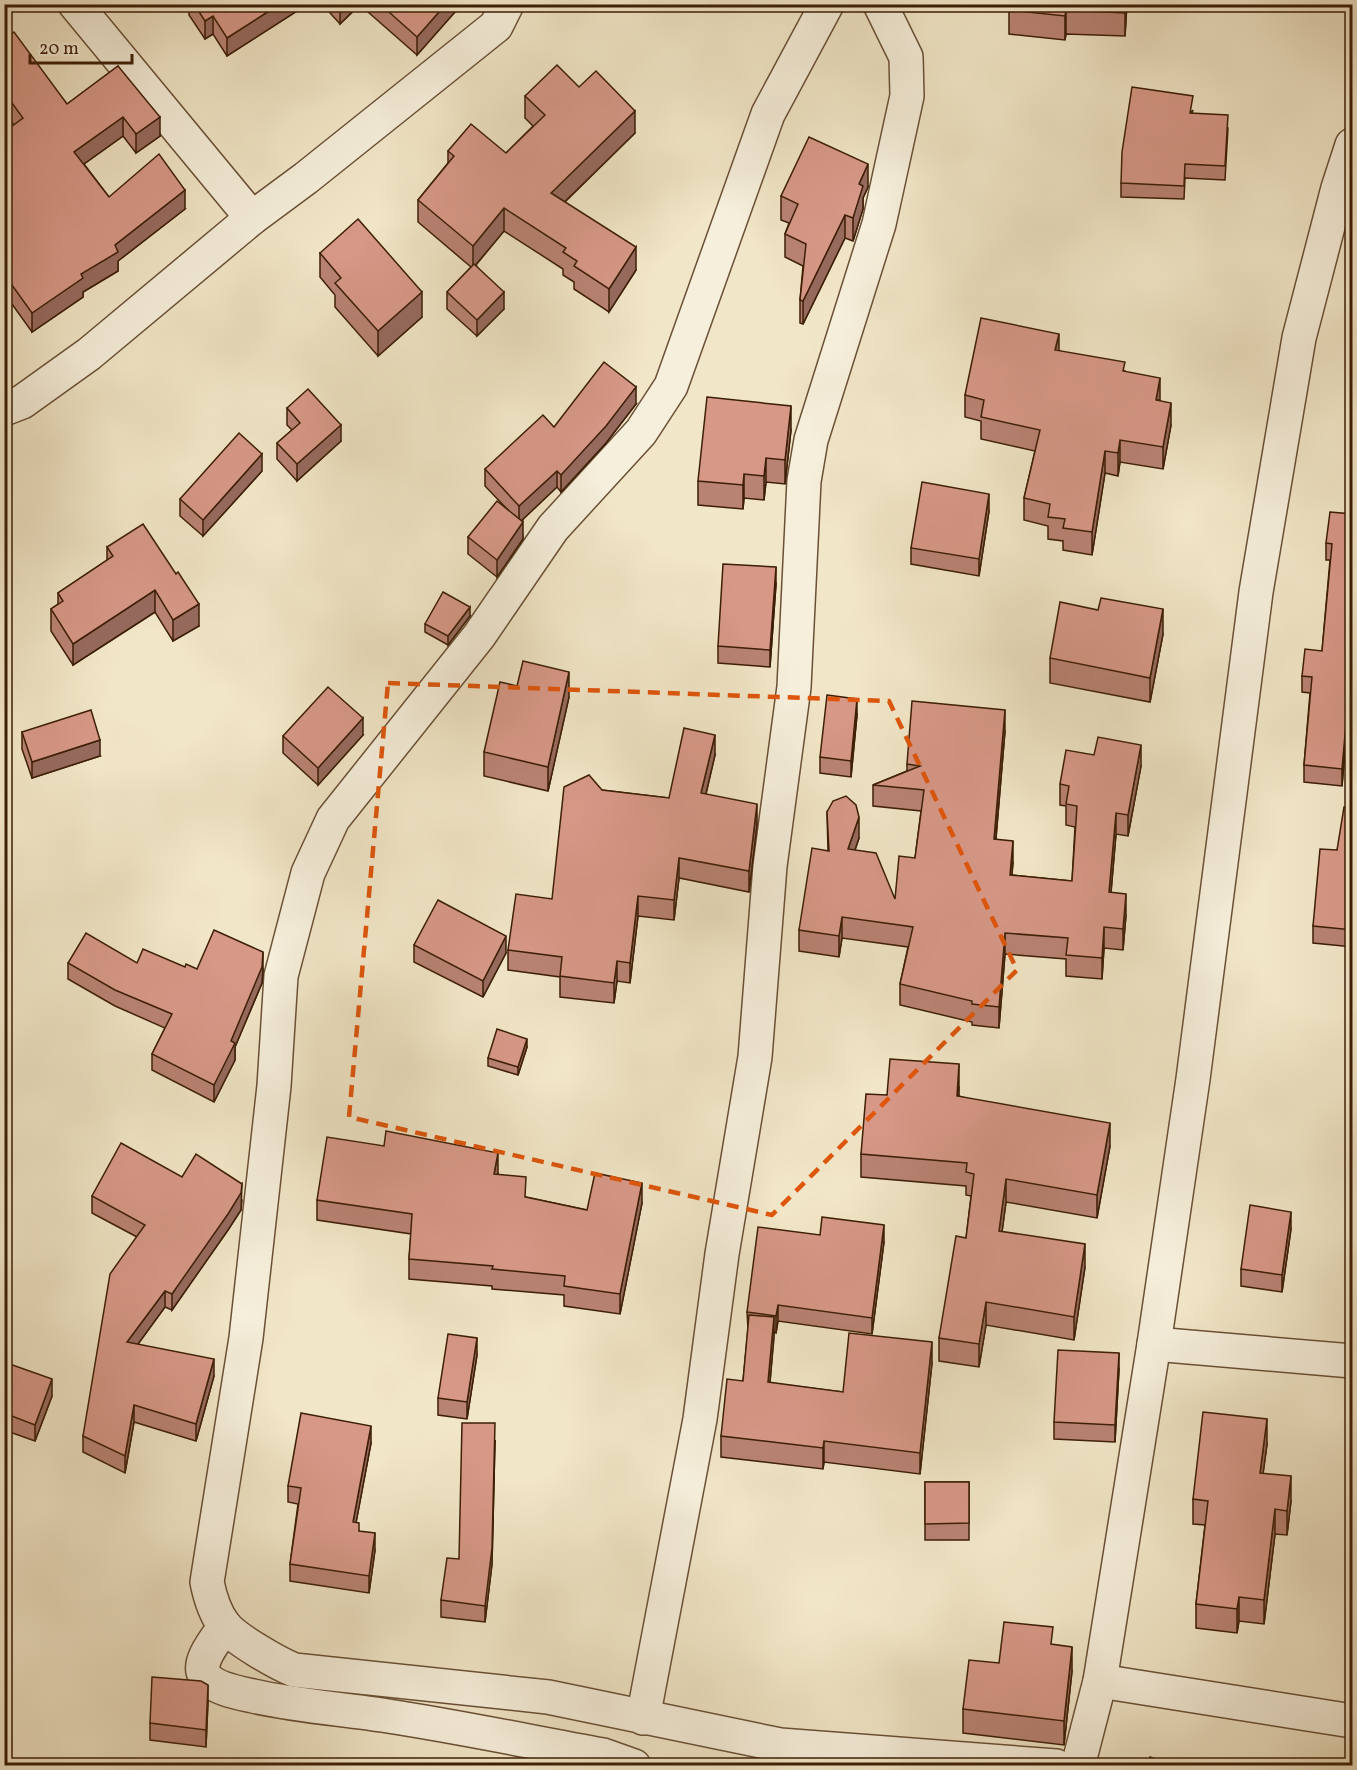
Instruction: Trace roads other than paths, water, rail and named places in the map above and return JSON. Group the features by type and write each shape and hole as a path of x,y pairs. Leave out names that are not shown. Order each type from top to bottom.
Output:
{"street":[{"path":"75,4 252,218"},
{"path":"4,410 22,402 89,354 252,218 496,26 507,4"},
{"path":"827,4 768,114 671,386 641,432 553,528 479,636 333,819 308,873 281,976 274,1086 246,1338 207,1582 215,1608 225,1626 278,1663 294,1670 548,1697 780,1745 1056,1766"},
{"path":"643,1718 700,1419 722,1254 755,1057 770,866 794,687 804,481 811,440 879,224 908,96 906,57 880,4"},
{"path":"1078,1766 1100,1681 1154,1344 1193,1079 1256,592 1299,338 1338,188 1353,145"},
{"path":"1154,1344 1353,1361"},
{"path":"225,1626 205,1660 202,1670 204,1676 212,1683 231,1690 254,1696 391,1716 603,1755 634,1766"},
{"path":"1100,1681 1353,1720"}]}
